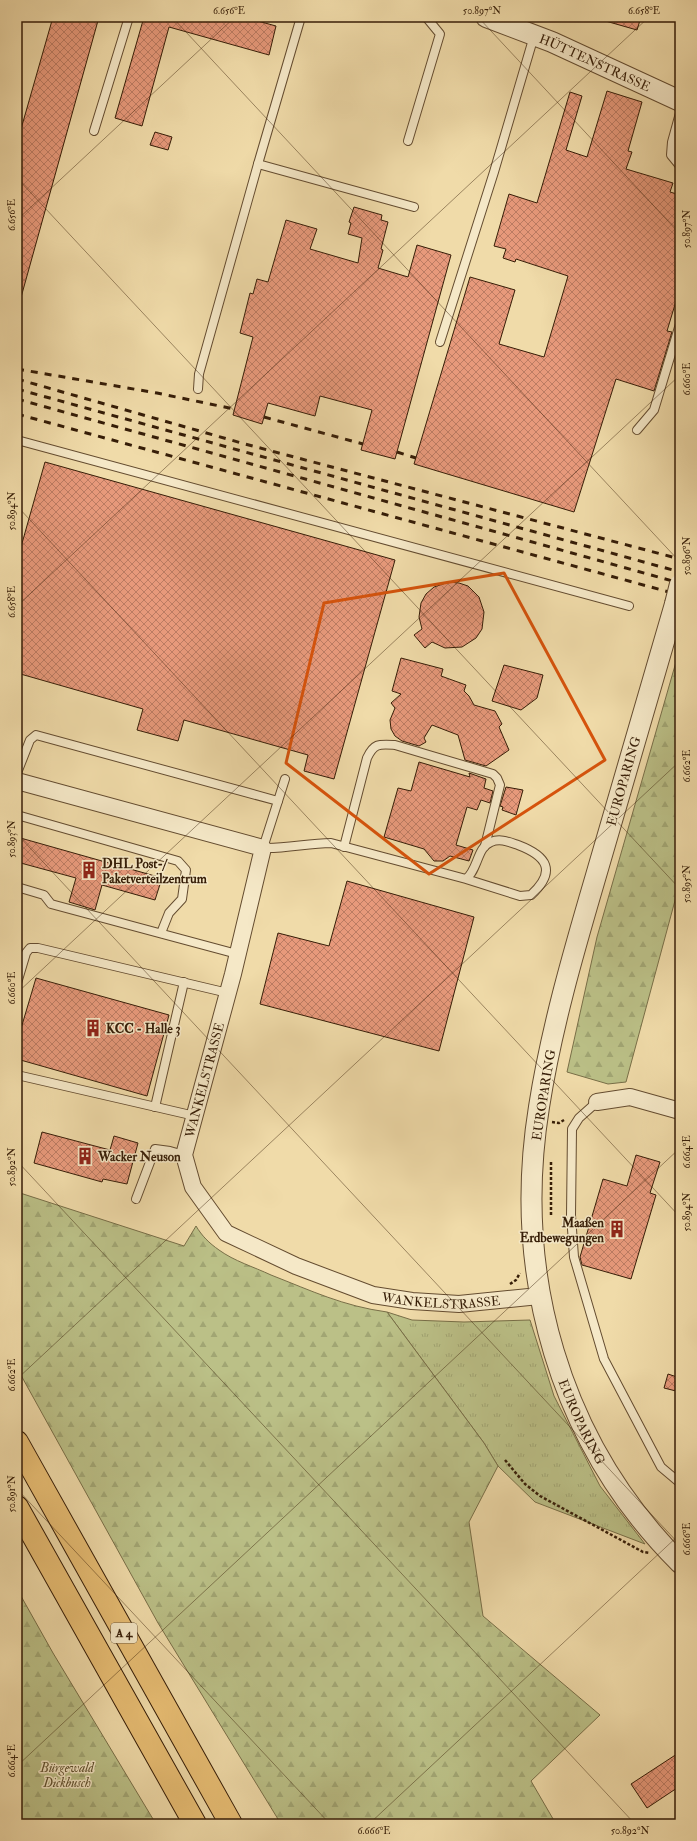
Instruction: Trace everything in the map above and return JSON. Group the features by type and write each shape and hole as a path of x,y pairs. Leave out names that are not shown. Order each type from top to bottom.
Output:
{"highway":[{"name":"A 4","path":"17,1442 232,1824"},
{"name":"A 4","path":"17,1507 195,1824"}],"street":[{"name":"HÜTTENSTRASSE","path":"486,17 552,42 680,101"},
{"name":"EUROPARING","path":"675,1558 634,1510 615,1484 587,1437 572,1406 557,1363 539,1296 532,1237 531,1192 538,1109 547,1062 580,932 680,584"},
{"path":"17,781 263,848"},
{"name":"WANKELSTRASSE","path":"263,848 228,993 184,1155 193,1187 226,1233 296,1266 373,1295 412,1301 459,1304 539,1296"},
{"path":"597,1102 630,1097 680,1111"}],"lane":[{"path":"94,131 129,17"},
{"path":"198,389 199,374 301,17"},
{"path":"408,141 440,34 426,17"},
{"path":"440,342 494,172 534,36"},
{"path":"680,113 672,142 671,154 680,166"},
{"path":"258,164 414,208"},
{"path":"637,430 654,410 680,324"},
{"path":"17,440 629,606"},
{"path":"17,773 30,740 36,735 278,801"},
{"path":"344,847 367,758 371,750 382,744 395,745 493,774 497,778 500,785 485,846 470,875 466,878"},
{"path":"284,779 263,848 280,849 311,843 331,844 466,878 520,896 531,895 540,886 545,876 545,864 542,857 532,850 500,840 491,842 485,846"},
{"path":"17,815 178,860 186,870 182,899 169,913 161,933"},
{"path":"17,887 44,895 51,904 237,954"},
{"path":"17,983 26,953 30,948 38,948 228,993"},
{"path":"155,1107 184,982"},
{"path":"17,1075 195,1116"},
{"path":"597,1102 579,1118 572,1129 571,1215 574,1257 604,1359 661,1468 680,1483"},
{"path":"136,1199 155,1149 170,1150 184,1155"}],"path":[{"path":"552,1122 552,1130"},
{"path":"550,1216 551,1153"},
{"path":"505,1460 525,1484 540,1496 643,1552 675,1558"}],"highlighted area":[{"path":"504,573 605,760 429,874 286,763 324,603"}],"green space":[{"path":"680,648 680,882 626,1082 608,1084 567,1072 597,937"},
{"path":"17,1192 184,1246 196,1226 212,1245 238,1261 342,1302 387,1312 484,1443 498,1466 469,1522 483,1616 600,1715 531,1781 556,1824 281,1824 158,1623 17,1368"},
{"path":"387,1312 412,1320 464,1322 530,1320 554,1396 600,1486 645,1544 535,1502 498,1466 484,1443"},
{"name":"Bürgewald Dickbusch","path":"17,1589 53,1653 156,1824 17,1824"}],"building":[{"path":"53,17 99,17 20,301 17,301 17,143"},
{"path":"144,17 243,17 276,26 269,55 169,27 142,126 115,118"},
{"path":"602,17 641,17 637,30 602,20"},
{"path":"607,91 642,102 628,151 632,152 626,169 673,183 670,192 680,195 680,288 667,331 672,332 654,391 616,379 574,512 414,464 470,277 515,290 499,344 544,357 568,276 516,259 515,262 503,258 506,249 494,246 509,194 537,203 570,92 582,96 566,150 587,157"},
{"path":"155,132 172,137 168,150 150,145"},
{"path":"354,207 382,215 381,220 388,222 378,268 408,277 417,245 451,255 395,459 361,450 372,410 320,396 315,416 268,403 262,424 233,415 253,337 240,333 250,293 253,294 257,279 268,282 286,220 317,229 310,249 358,263 362,238 348,234 351,223 349,222"},
{"path":"45,462 395,560 334,779 304,771 308,755 184,720 178,741 137,730 143,709 17,673 17,561"},
{"path":"449,582 468,586 479,597 484,612 482,629 476,638 462,647 445,648 432,642 425,648 414,635 422,629 419,617 421,603 426,594 434,587"},
{"path":"401,658 443,669 441,676 466,685 464,691 474,705 495,711 502,724 499,727 509,750 486,766 465,760 458,735 432,725 424,738 426,742 419,746 402,741 395,736 391,729 390,720 395,708 391,703 401,694 392,691"},
{"path":"504,665 543,675 537,698 521,710 492,701"},
{"path":"419,762 470,777 469,773 486,779 484,788 493,791 490,803 481,800 477,810 467,807 456,845 473,850 469,861 450,856 443,861 434,861 424,849 384,837 398,788 411,791"},
{"path":"506,787 523,790 516,815 502,810 503,807 500,806"},
{"name":"DHL Post-/ Paketverteilzentrum","path":"17,837 162,878 155,900 102,885 95,910 69,902 76,878 17,862"},
{"path":"347,881 474,917 439,1051 260,1004 278,933 329,946"},
{"name":"KCC - Halle 3","path":"36,978 169,1015 147,1096 17,1059 17,1042"},
{"name":"Wacker Neuson","path":"42,1132 110,1150 114,1136 138,1143 127,1184 103,1179 102,1182 34,1163"},
{"name":"Maaßen Erdbewegungen","path":"636,1155 660,1162 650,1193 656,1195 631,1279 582,1265 580,1257 603,1179 627,1186"},
{"path":"668,1374 680,1378 680,1392 664,1388"},
{"path":"680,1752 680,1786 647,1808 631,1784"}],"railway":[{"path":"17,369 157,393 234,409"},
{"path":"17,379 245,444 680,559"},
{"path":"17,389 680,572"},
{"path":"17,399 680,583"},
{"path":"17,414 680,595"},
{"path":"264,417 363,444"},
{"path":"397,452 416,458"}],"place":[{"name":"DHL Post-/ Paketverteilzentrum","path":"89,870"},
{"name":"KCC - Halle 3","path":"93,1028"},
{"name":"Wacker Neuson","path":"85,1156"},
{"name":"Maaßen Erdbewegungen","path":"617,1229"}]}
